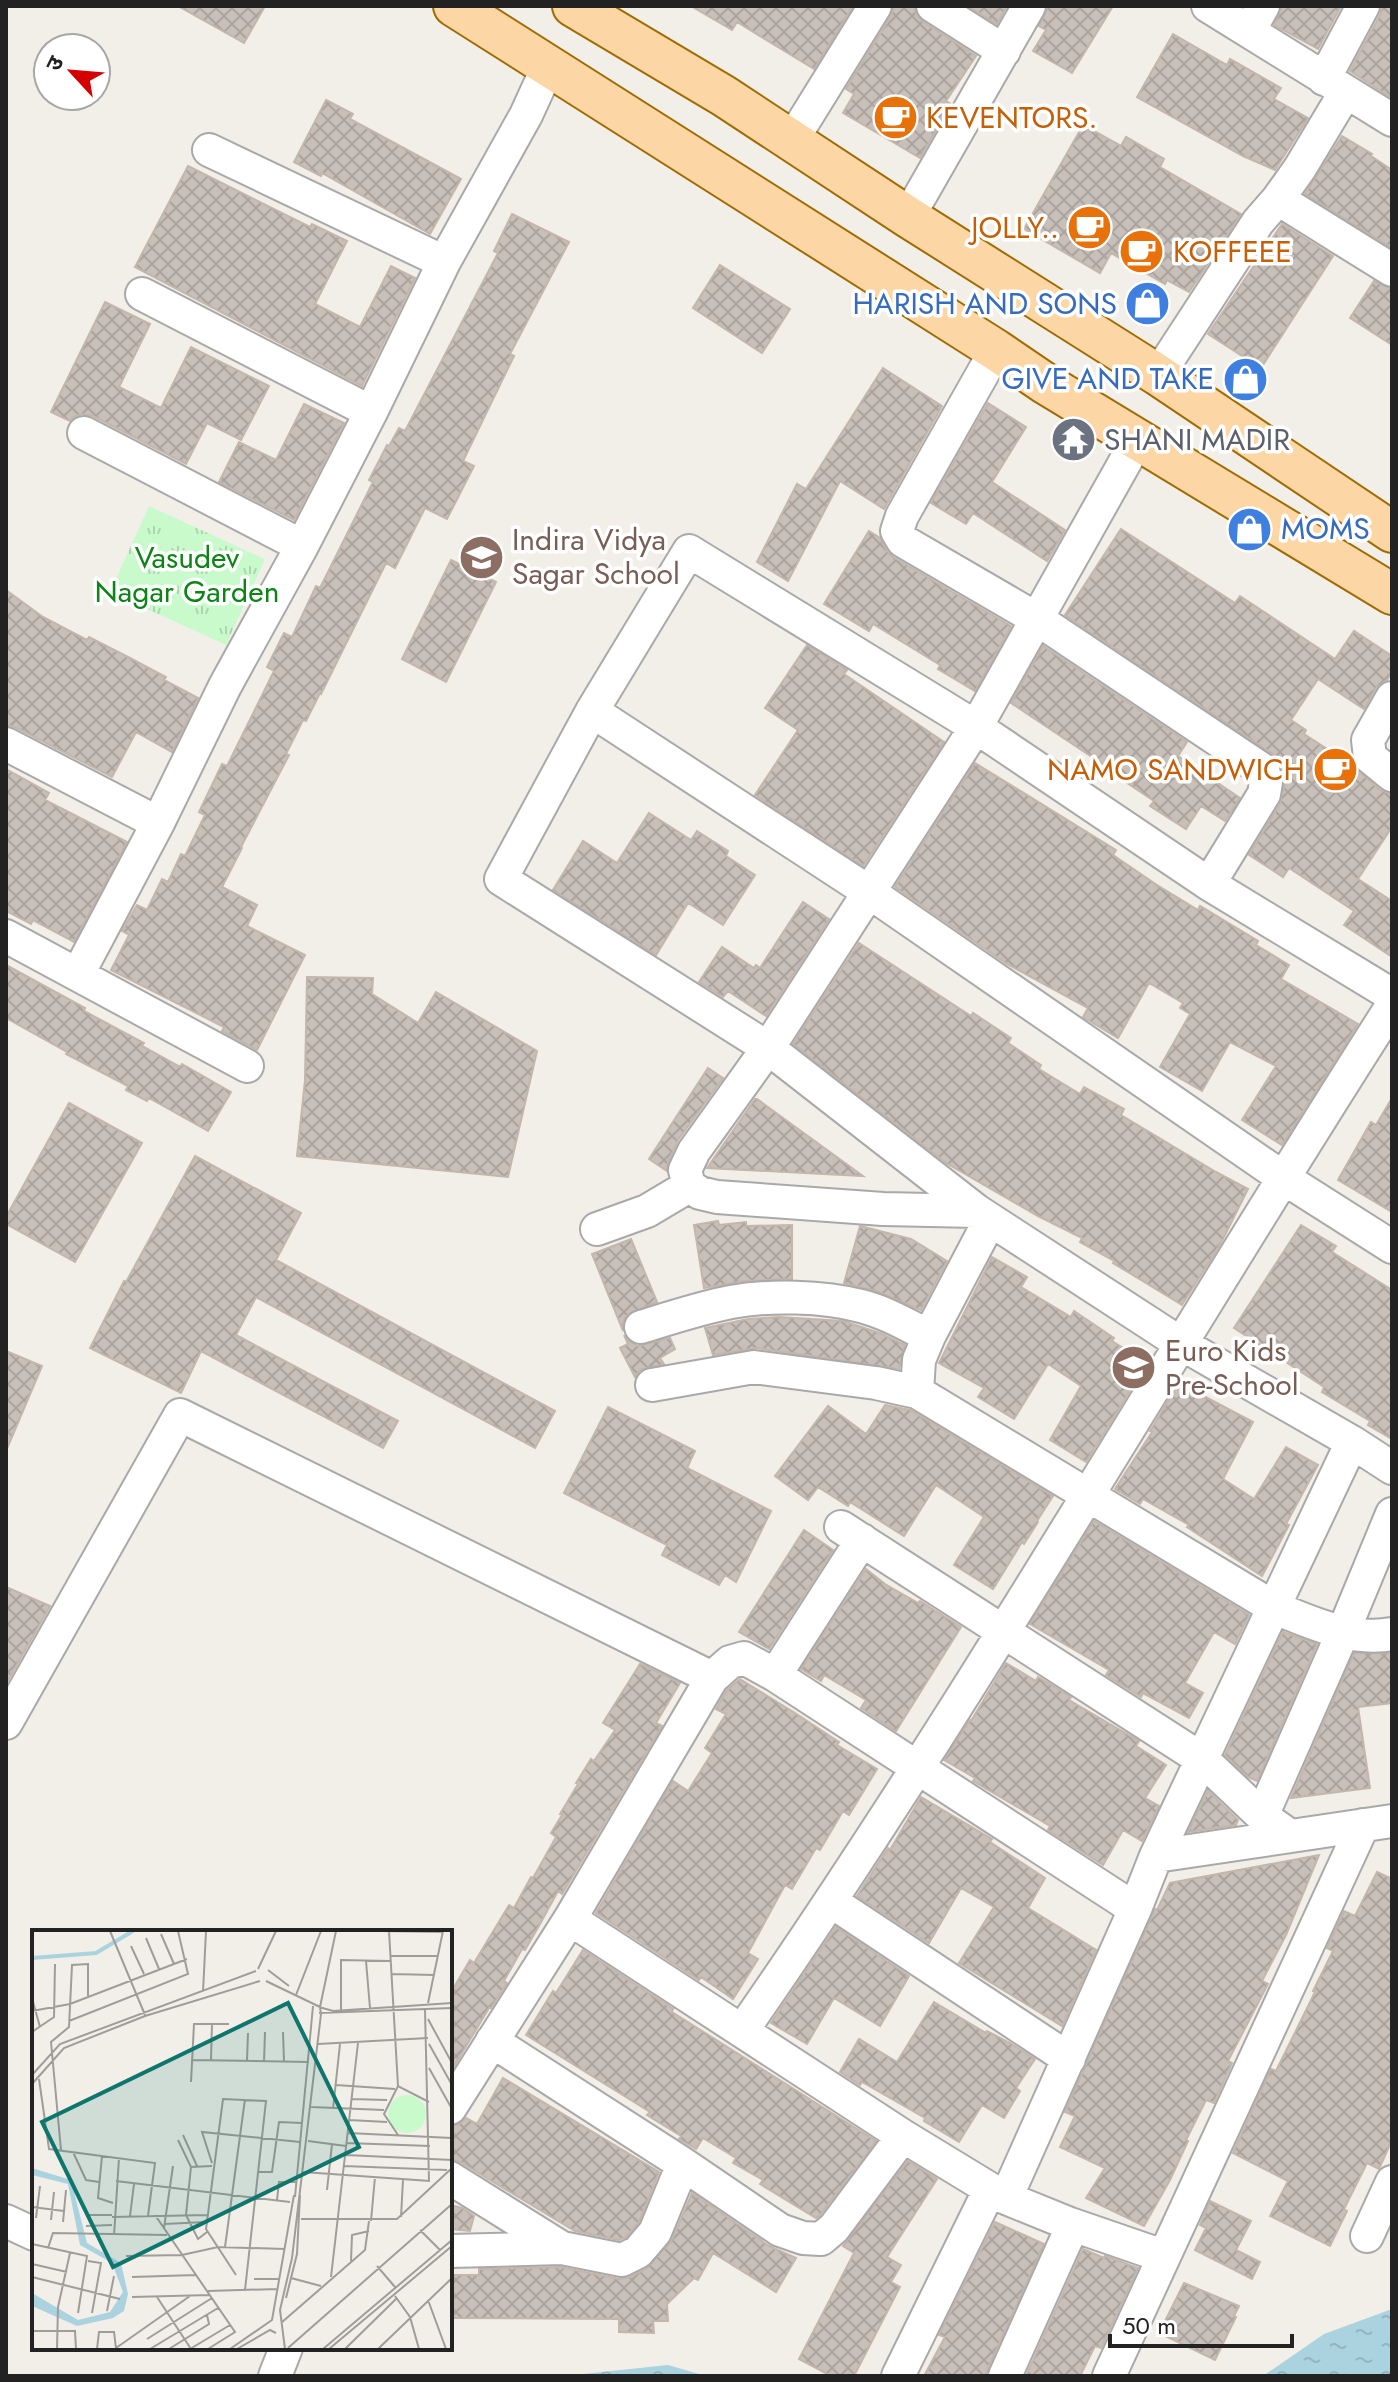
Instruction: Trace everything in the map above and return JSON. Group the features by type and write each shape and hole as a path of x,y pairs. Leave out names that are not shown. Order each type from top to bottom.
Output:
{"main road":[{"path":"454,6 1046,384 1392,594"},
{"path":"573,6 724,96 1390,526"}],"street":[{"path":"792,140 875,6"},
{"path":"933,6 1004,51"},
{"path":"908,217 1029,6"},
{"path":"1208,6 1256,19 1335,86 1392,120"},
{"path":"1158,375 1258,222 1300,168 1335,86 1363,6"},
{"path":"78,974 158,823 225,686 371,412 444,262 526,115 548,67"},
{"path":"209,150 444,262"},
{"path":"1278,199 1392,270"},
{"path":"142,294 371,412"},
{"path":"996,350 902,516 897,531 903,541 1037,619 1263,770 1266,782 1264,794 1209,884"},
{"path":"84,433 302,546"},
{"path":"984,1215 717,1197 700,1193 689,1186 685,1170 694,1151 768,1048 976,727 1138,439"},
{"path":"1392,995 1209,884 976,727 689,551 592,711 501,879 768,1048 984,1215 1180,1343 1392,1468"},
{"path":"1392,698 1368,740 1370,757 1392,775"},
{"path":"592,711 869,892 1282,1177 1392,1247"},
{"path":"6,744 158,823"},
{"path":"6,936 247,1066"},
{"path":"742,2031 832,1902 1004,1632 1282,1177 1392,1006"},
{"path":"597,1229 647,1211 689,1186"},
{"path":"917,1392 919,1360 984,1215"},
{"path":"641,1327 732,1302 797,1299 860,1306 885,1314 929,1336"},
{"path":"652,1385 754,1367 876,1383 917,1392 1273,1607 1327,1629 1374,1637 1392,1634"},
{"path":"6,1723 180,1415 712,1678"},
{"path":"898,2376 1069,2059 1156,1856 1352,1442"},
{"path":"1262,1816 1392,1514"},
{"path":"775,1675 851,1534 1203,1760 1262,1816 1290,1836"},
{"path":"452,2105 570,1919 712,1678 730,1662 744,1658 775,1675 1135,1909"},
{"path":"1156,1856 1378,1823"},
{"path":"1109,2376 1163,2256 1378,1823"},
{"path":"832,1902 1069,2059"},
{"path":"570,1919 903,2136 998,2194 1070,2224 1163,2256"},
{"path":"492,2041 780,2230 803,2238 821,2239 834,2228 903,2136"},
{"path":"452,2251 562,2248 622,2260 638,2252 655,2232 683,2164"},
{"path":"452,2179 562,2248"},
{"path":"1367,2236 1392,2182"},
{"path":"6,2221 32,2233"},
{"path":"1005,2376 1067,2238 1070,2224"},
{"path":"275,2376 285,2350"}],"green space":[{"name":"Vasudev Nagar Garden","path":"149,506 265,559 226,645 110,592"}],"water":[{"path":"1392,2309 1392,2376 1263,2376 1324,2334"},
{"path":"668,2365 706,2376 564,2376"}],"building":[{"path":"178,6 265,6 244,43"},
{"path":"691,6 853,6 814,69 737,22 732,30"},
{"path":"894,6 914,6 923,22 976,56 946,101 951,104 920,158 843,113 854,94 846,89 891,16"},
{"path":"968,6 1007,6 997,24"},
{"path":"1048,6 1113,6 1072,73 1033,51 1046,30 1039,26"},
{"path":"1282,6 1341,6 1318,49 1274,25"},
{"path":"1382,6 1392,6 1392,98 1350,71"},
{"path":"1173,34 1227,65 1230,59 1281,88 1274,99 1308,118 1275,170 1243,156 1137,97"},
{"path":"326,100 353,114 350,119 461,179 430,234 322,173 321,176 294,162"},
{"path":"1083,125 1121,146 1126,137 1164,159 1160,167 1241,214 1189,292 1167,280 1165,284 1111,253 1100,273 1024,229"},
{"path":"1342,136 1392,170 1392,248 1305,194"},
{"path":"188,166 310,227 312,224 347,241 315,304 360,327 391,266 415,278 362,386 135,267"},
{"path":"512,214 569,242 510,354 514,356 463,461 474,466 447,519 425,508 395,568 386,563 321,694 306,721 303,720 286,754 289,755 222,887 257,905 247,926 305,955 257,1050 222,1031 224,1027 111,970 129,935 122,931 137,905 147,910 162,879 168,882 181,854 185,856 205,815 199,812 222,764 227,766 274,671 267,667 284,633 292,637 316,586 320,588 373,482 369,480 399,428 405,431 498,253 494,251"},
{"path":"1282,224 1333,256 1261,368 1208,334"},
{"path":"720,265 790,309 762,353 693,308"},
{"path":"1374,281 1392,289 1392,345 1350,318"},
{"path":"105,302 150,324 119,387 161,408 191,347 269,386 241,440 207,423 186,464 93,416 82,414 70,421 51,412"},
{"path":"883,368 942,406 884,509 840,481 788,581 757,562 797,484 806,489"},
{"path":"988,403 1026,427 992,482 1065,530 1047,561 973,513 966,524 931,503"},
{"path":"304,404 344,423 294,520 219,482 239,442 276,460"},
{"path":"1121,529 1235,603 1240,596 1335,659 1354,631 1392,656 1392,673 1376,688 1364,709 1318,679 1291,720 1306,730 1304,734 1355,767 1380,790 1392,794 1392,827 1358,879 1392,901 1392,957 1344,925 1354,911 1289,868 1283,877 1249,855 1280,804 1289,776 1274,755 1065,615"},
{"path":"869,531 880,538 893,557 1011,626 975,691 938,669 940,665 873,624 869,631 824,604"},
{"path":"451,560 496,582 446,682 402,659"},
{"path":"6,590 43,617 130,658 198,698 172,752 136,732 112,777 6,725"},
{"path":"807,645 847,670 844,674 944,742 863,866 755,795 798,730 765,708"},
{"path":"1043,646 1187,742 1178,756 1240,798 1225,821 1201,806 1186,829 1150,806 1154,801 1110,769 1011,703"},
{"path":"975,763 1116,850 1113,855 1157,885 1198,910 1200,906 1258,941 1256,945 1289,965 1281,979 1358,1024 1282,1145 1242,1120 1276,1066 1230,1042 1202,1091 1160,1067 1190,1014 1180,1008 1183,1003 1149,983 1118,1038 1083,1017 1088,1008 1007,964 895,887"},
{"path":"6,769 49,793 45,800 127,842 74,942 33,920 31,924 6,911"},
{"path":"649,813 691,840 697,831 728,851 726,856 755,875 723,925 688,903 656,955 553,890 583,841 617,863"},
{"path":"803,902 829,919 766,1016 728,991 723,997 699,982 722,947 754,968 756,965 760,968"},
{"path":"859,943 971,1016 973,1013 1011,1038 1008,1043 1041,1065 1039,1069 1080,1094 1084,1087 1124,1109 1121,1115 1248,1189 1221,1243 1182,1305 1080,1242 1082,1238 946,1163 793,1044"},
{"path":"6,965 144,1043 142,1046 231,1092 208,1131 149,1098 147,1101 126,1090 128,1086 6,1018"},
{"path":"307,977 373,978 372,994 418,1023 436,992 537,1051 508,1177 297,1156 305,1080"},
{"path":"708,1068 723,1078 678,1140 667,1171 649,1159"},
{"path":"1392,1098 1392,1212 1338,1180 1371,1122 1376,1125"},
{"path":"757,1099 863,1176 707,1168"},
{"path":"69,1103 142,1143 75,1262 6,1224 6,1217"},
{"path":"195,1156 301,1213 276,1260 555,1411 535,1448 256,1297 236,1335 398,1421 383,1448 201,1351 181,1393 90,1348"},
{"path":"718,1221 719,1225 746,1222 746,1226 792,1225 792,1279 744,1281 704,1288 694,1225"},
{"path":"1301,1225 1336,1246 1332,1252 1392,1290 1392,1439 1368,1425 1370,1421 1322,1392 1324,1387 1234,1328"},
{"path":"860,1226 911,1239 947,1261 921,1310 876,1291 844,1283"},
{"path":"631,1239 657,1302 628,1314 623,1322 623,1331 592,1254"},
{"path":"992,1257 1027,1277 1021,1287 1071,1317 1074,1311 1147,1363 1086,1462 1050,1440 1081,1386 1048,1364 1014,1419 978,1397 984,1388 939,1363"},
{"path":"779,1317 843,1321 880,1333 905,1345 899,1369 756,1348 713,1355 705,1328 748,1319"},
{"path":"624,1335 638,1346 670,1338 675,1349 660,1358 664,1364 640,1370 635,1377 620,1348 628,1344"},
{"path":"6,1351 42,1366 6,1451"},
{"path":"1179,1383 1253,1422 1223,1479 1254,1499 1286,1447 1318,1465 1262,1576 1187,1527 1189,1525 1143,1499 1140,1504 1115,1489"},
{"path":"885,1405 910,1410 1053,1496 993,1589 954,1565 984,1517 936,1485 904,1536 850,1502 848,1506 818,1487 808,1500 775,1476 828,1406 866,1434"},
{"path":"608,1407 695,1451 687,1468 771,1511 736,1582 725,1575 719,1585 662,1555 667,1545 564,1493"},
{"path":"1094,1521 1249,1615 1235,1644 1214,1632 1185,1683 1203,1693 1189,1718 1143,1693 1141,1697 1106,1675 1109,1670 1030,1624"},
{"path":"804,1530 833,1550 769,1649 739,1632"},
{"path":"866,1569 885,1584 918,1603 920,1601 961,1627 896,1731 861,1708 866,1700 824,1675 821,1681 801,1669"},
{"path":"6,1587 50,1606 6,1684"},
{"path":"1283,1632 1317,1644 1257,1781 1248,1777 1225,1755"},
{"path":"1354,1653 1392,1653 1392,1703 1358,1707 1370,1788 1291,1798"},
{"path":"1006,1663 1036,1681 1038,1677 1071,1697 1069,1700 1139,1741 1136,1746 1166,1765 1145,1798 1159,1806 1142,1841 1123,1830 1103,1865 1048,1830 1050,1826 973,1781 975,1778 944,1760"},
{"path":"640,1664 680,1683 656,1723 662,1726 562,1894 558,1891 525,1950 522,1949 504,1981 507,1983 452,2070 452,1991 470,1960 474,1963 509,1905 514,1908 533,1878 556,1837 551,1833 576,1783 615,1730 603,1723"},
{"path":"740,1679 877,1769 849,1815 843,1811 820,1850 816,1848 792,1889 785,1885 748,1953 758,1959 733,1999 596,1913 673,1781 688,1791 712,1753 705,1748 726,1714 716,1709 727,1690"},
{"path":"1208,1791 1238,1820 1236,1825 1188,1832"},
{"path":"921,1797 992,1839 990,1842 1045,1878 1028,1908 1096,1950 1062,2026 959,1963 994,1907 961,1888 929,1943 857,1896 888,1848 890,1850"},
{"path":"1319,1855 1286,1935 1262,1981 1268,1984 1228,2061 1232,2063 1214,2103 1206,2100 1170,2180 1144,2226 1086,2198 1105,2168 1060,2147 1075,2116 1065,2112 1155,1909 1170,1883"},
{"path":"1377,1872 1392,1879 1392,2140 1379,2169 1367,2163 1330,2246 1270,2216 1288,2181 1233,2153 1271,2069 1276,2071 1315,1992 1333,1951 1327,1948 1344,1911 1355,1916"},
{"path":"836,1927 909,1976 880,2026 834,1998 807,2044 771,2023"},
{"path":"583,1950 673,2009 672,2012 876,2141 820,2215 816,2218 760,2184 763,2180 733,2163 736,2158 703,2138 696,2149 679,2139 681,2136 647,2115 650,2112 526,2035"},
{"path":"934,2002 1035,2059 1016,2088 1020,2091 1004,2118 982,2105 959,2142 924,2121 925,2118 840,2072 859,2039 897,2062"},
{"path":"503,2078 659,2172 639,2222 626,2237 619,2240 575,2231 452,2160 452,2126 466,2118 477,2124"},
{"path":"908,2161 937,2179 887,2257 901,2265 891,2282 900,2287 854,2376 831,2376 799,2359 854,2253 843,2246"},
{"path":"692,2193 769,2246 796,2258 776,2292 713,2253 698,2280 694,2278 667,2304 668,2321 653,2321 654,2333 619,2332 619,2319 452,2318 452,2275 479,2275 479,2269 560,2267 619,2279 646,2269 672,2240"},
{"path":"1210,2201 1251,2221 1236,2250 1260,2262 1252,2279 1195,2250 1206,2228 1200,2225"},
{"path":"452,2206 474,2216 470,2231 452,2229"},
{"path":"995,2222 1044,2244 986,2376 924,2376 945,2337 939,2335"},
{"path":"1083,2249 1138,2268 1101,2348 1095,2346 1080,2376 1026,2376"},
{"path":"1184,2283 1239,2306 1215,2360 1159,2333"}],"place":[{"name":"KEVENTORS.","path":"895,118"},
{"name":"JOLLY..","path":"1090,228"},
{"name":"KOFFEEE","path":"1142,252"},
{"name":"HARISH AND SONS","path":"1148,304"},
{"name":"GIVE AND TAKE","path":"1245,379"},
{"name":"SHANI MADIR","path":"1073,440"},
{"name":"MOMS","path":"1250,529"},
{"name":"Indira Vidya Sagar School","path":"481,557"},
{"name":"NAMO SANDWICH","path":"1336,770"},
{"name":"Euro Kids Pre-School","path":"1134,1368"}]}
